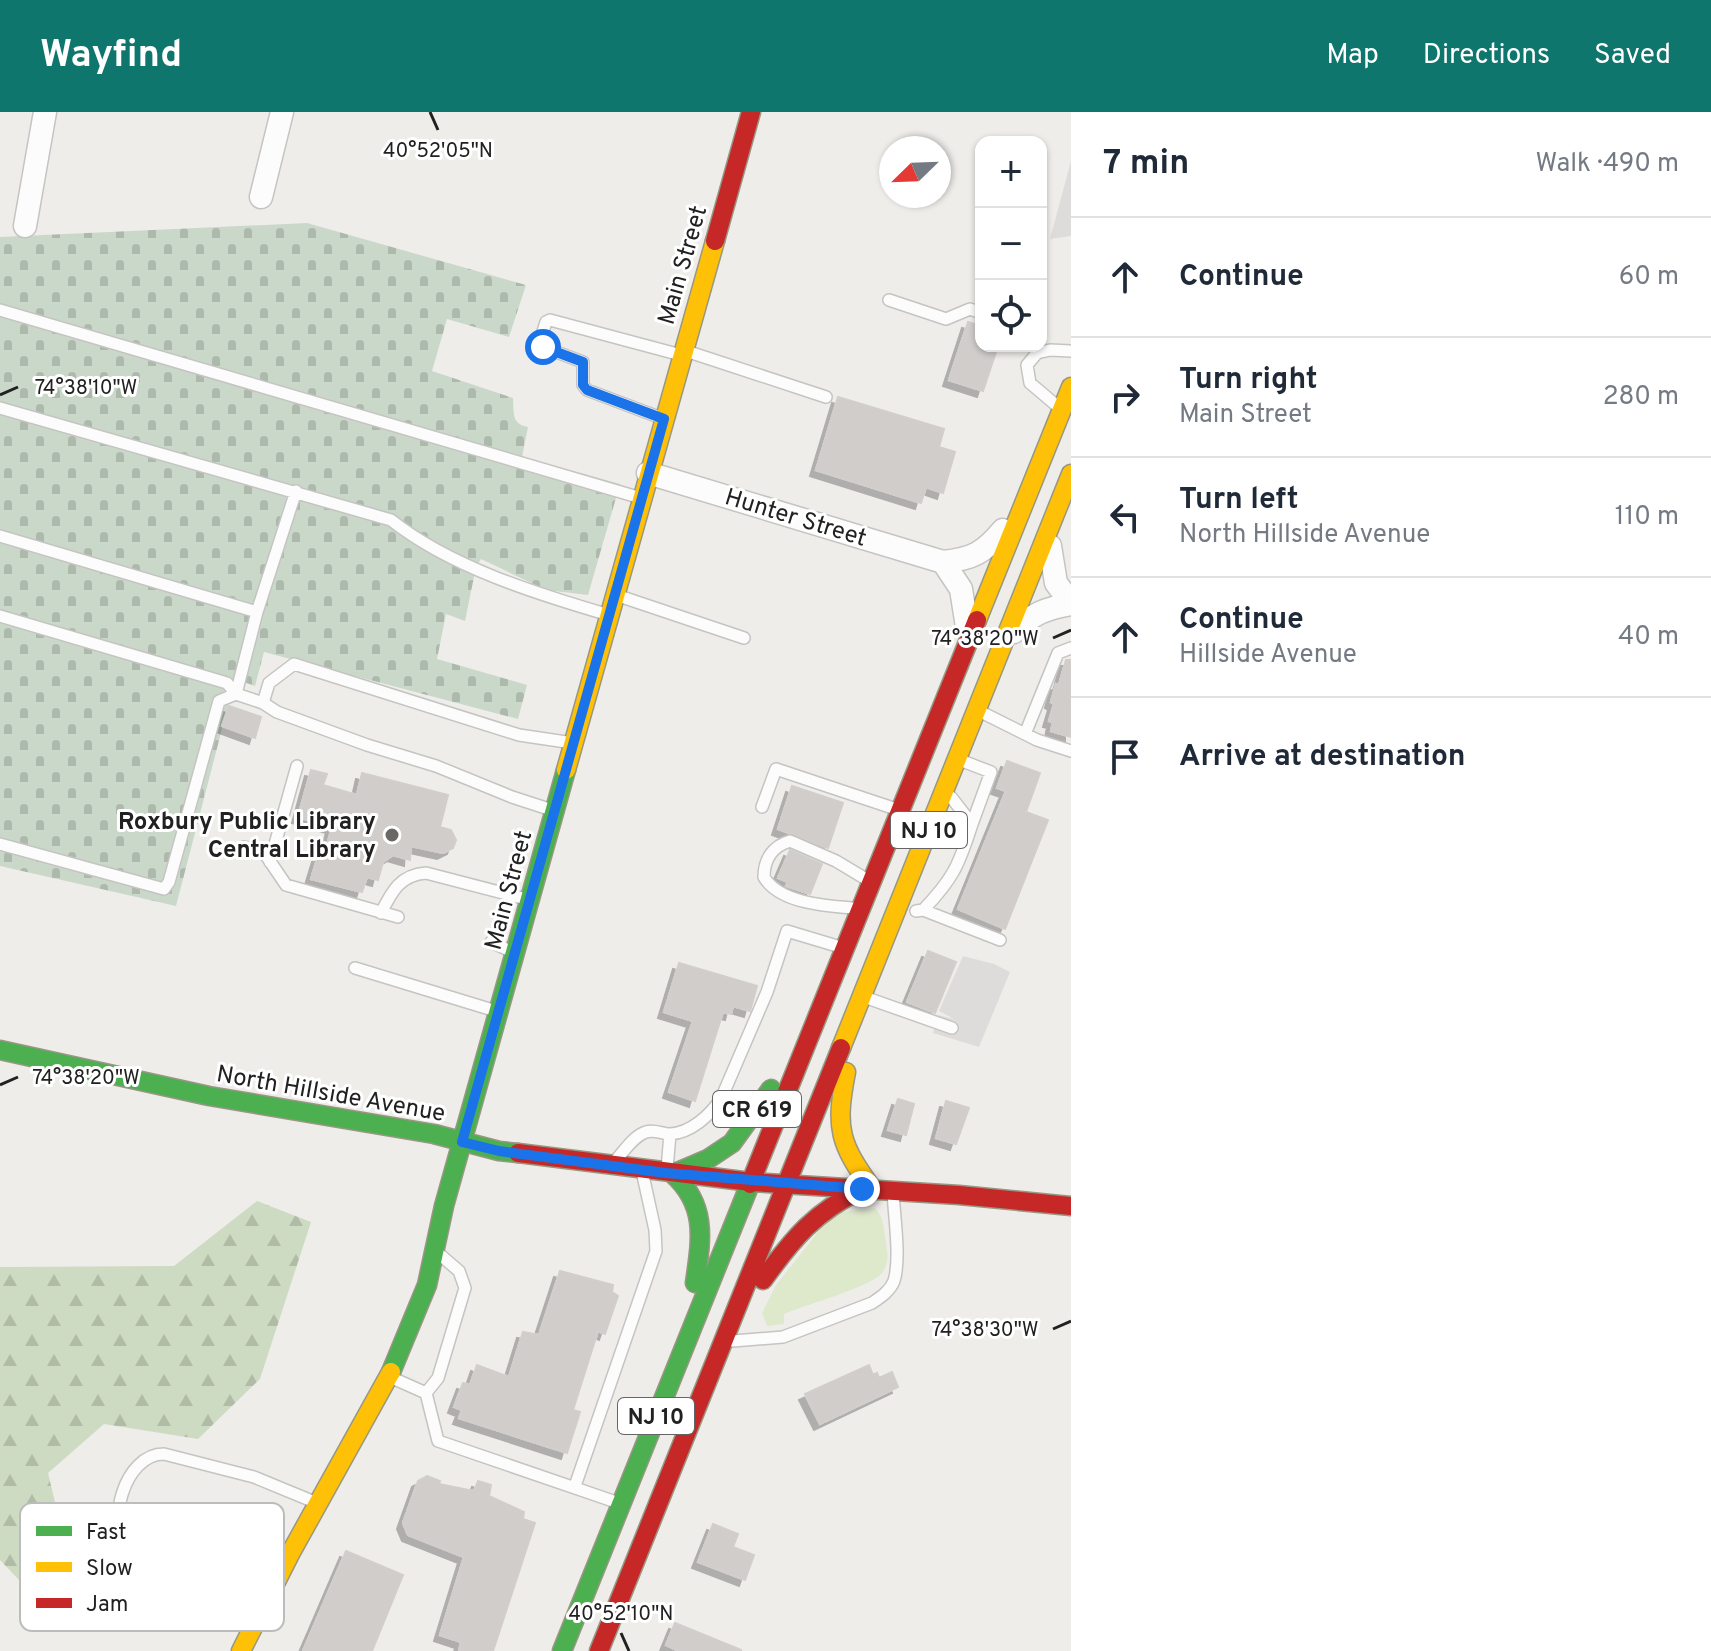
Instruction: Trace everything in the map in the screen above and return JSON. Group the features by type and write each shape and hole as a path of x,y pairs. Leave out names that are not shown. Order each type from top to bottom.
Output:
{"main road":[{"name":"Main Street","path":"284,1565 388,1376 427,1285 462,1142 751,112"},
{"name":"NJ 10","path":"562,1651 1071,387"},
{"name":"NJ 10","path":"599,1651 1071,474"},
{"path":"729,1324 750,1300 803,1225 827,1206 867,1190 843,1148 839,1128 842,1092 861,999"},
{"name":"CR 619","path":"670,1174 708,1159 732,1143 818,1018"},
{"name":"North Hillside Avenue","path":"0,1050 209,1096 434,1134 499,1151 751,1182 1071,1206"},
{"path":"670,1174 690,1192 701,1225 689,1335"},
{"name":"Main Street","path":"241,1651 250,1631"}],"street":[{"path":"25,226 45,112"},
{"path":"261,197 282,112"},
{"name":"Hunter Street","path":"648,473 943,562"},
{"path":"964,651 967,625 962,592 943,562 964,560 983,551 1021,509"},
{"path":"1005,642 1034,614 1071,604 1061,592 1053,574 1049,527"}],"lane":[{"path":"889,300 946,319 970,309 975,311"},
{"path":"0,310 642,498"},
{"path":"664,419 587,390 583,385 583,362 539,344 546,322 550,320 682,352 826,397"},
{"path":"1047,350 1071,351"},
{"path":"1034,352 1026,370 1030,383 1062,409"},
{"path":"0,408 391,520 441,552 546,597 609,615"},
{"path":"236,694 257,612 296,491"},
{"path":"0,536 257,612"},
{"path":"615,595 744,638"},
{"path":"0,616 227,683 236,694 263,703 277,712 436,766 555,811"},
{"path":"1025,734 1058,653 1071,648"},
{"path":"263,703 269,683 294,664 519,735 574,743"},
{"path":"0,844 164,889 169,882 219,701 236,694"},
{"path":"977,711 1071,751"},
{"path":"923,910 946,886 956,869 991,772 958,760"},
{"path":"270,862 297,766"},
{"path":"762,807 776,769 901,811"},
{"path":"946,790 972,824"},
{"path":"861,909 816,904 784,894 769,885 764,877 766,860 779,846 790,841 836,861 872,883"},
{"path":"244,847 263,851 286,885 398,917"},
{"path":"381,913 397,883 414,874 426,873 530,901"},
{"path":"895,914 923,910 1000,940"},
{"path":"610,1165 638,1136 649,1130 670,1134 700,1122 721,1099 767,992 787,931 845,949"},
{"path":"491,942 516,953"},
{"path":"355,968 499,1012"},
{"path":"861,999 952,1028"},
{"path":"670,1134 670,1174"},
{"path":"575,1486 656,1251 655,1230 642,1170"},
{"path":"721,1342 783,1337 882,1297 889,1290 895,1272 893,1191"},
{"path":"426,1393 438,1378 465,1288 459,1271 434,1249"},
{"path":"388,1376 426,1393"},
{"path":"426,1393 438,1441 622,1504"},
{"path":"121,1503 122,1492 130,1477 144,1460 164,1454 254,1477 317,1504"}],"shaded area":[{"path":"1071,161 1071,236 1050,239"},
{"path":"963,956 994,964 1010,972 979,1047 933,1033 938,1015 954,1019 939,1011"}],"green space":[{"path":"307,223 526,285 509,337 447,319 432,371 513,398 516,420 528,427 522,457 620,484 588,595 546,590 481,559 476,567 465,621 446,614 437,659 527,685 518,719 264,652 255,686 235,679 176,906 0,866 0,237"},
{"path":"257,1201 311,1222 260,1379 198,1439 104,1424 48,1473 55,1503 20,1503 20,1581 0,1560 0,1267 174,1266"},
{"path":"875,1208 882,1220 887,1251 887,1262 882,1273 852,1290 784,1314 784,1324 767,1326 762,1313 776,1285 833,1213"}],"building":[{"path":"968,322 975,324 975,352 996,352 983,391 949,380"},
{"path":"838,397 944,429 939,447 955,452 943,493 926,487 921,503 816,470"},
{"path":"1066,660 1071,660 1071,737 1051,731 1053,722 1049,721 1056,684 1059,685"},
{"path":"229,706 261,717 255,738 222,726"},
{"path":"1007,761 1040,773 1026,812 1048,820 1005,929 958,909 1006,791 997,788"},
{"name":"Roxbury Public Library Central Library","path":"311,770 327,774 323,785 357,795 362,773 448,795 440,827 451,830 456,840 453,848 443,853 411,846 410,860 393,855 383,862 378,880 367,877 362,892 311,879 318,856 324,856 332,827 298,817"},
{"path":"792,786 843,803 828,848 778,829"},
{"path":"790,850 822,864 810,894 786,886 788,882 778,878"},
{"path":"928,951 956,962 935,1013 907,1002"},
{"path":"679,963 757,986 750,1011 733,1006 731,1014 723,1012 695,1101 669,1092 693,1021 664,1012"},
{"path":"898,1099 914,1104 906,1135 888,1130"},
{"path":"946,1101 969,1108 956,1144 936,1138"},
{"path":"560,1271 613,1285 612,1292 618,1296 605,1334 598,1331 573,1410 580,1412 567,1453 459,1418 462,1410 454,1407 463,1383 470,1385 477,1365 509,1377 523,1332 539,1335"},
{"path":"869,1365 873,1375 877,1373 879,1378 892,1372 898,1387 820,1424 805,1394"},
{"path":"427,1476 440,1481 439,1484 474,1491 478,1481 491,1485 489,1496 524,1512 523,1519 535,1523 493,1651 459,1651 461,1642 440,1635 464,1557 408,1535 403,1523 418,1481"},
{"path":"713,1524 738,1534 733,1547 754,1555 745,1580 698,1562"},
{"path":"346,1551 403,1575 372,1651 303,1651"},
{"path":"675,1623 741,1651 679,1651 666,1645"}],"traffic: fast":[{"path":"391,1372 427,1285 444,1206 566,770"},
{"path":"0,1050 209,1096 434,1134 518,1153"},
{"path":"695,1283 700,1238 697,1211 692,1198 673,1174 708,1159 732,1143 771,1089"},
{"path":"562,1651 750,1184"}],"traffic: slow":[{"path":"566,770 715,241"},
{"path":"977,620 1071,387"},
{"path":"841,1048 1071,474"},
{"path":"846,1072 841,1108 843,1135 853,1160 873,1190"},
{"path":"284,1566 391,1372"},
{"path":"241,1651 251,1631"}],"traffic: jam":[{"path":"715,241 751,112"},
{"path":"750,1184 977,620"},
{"path":"599,1651 841,1048"},
{"path":"518,1153 751,1182 959,1195 1071,1206"},
{"path":"763,1280 806,1227 831,1207 862,1189"}],"place":[{"name":"Roxbury Public Library Central Library","path":"392,835"}],"route":[{"path":"543,347 583,362 583,385 587,390 664,419 462,1142 499,1151 666,1173 862,1189"}]}
